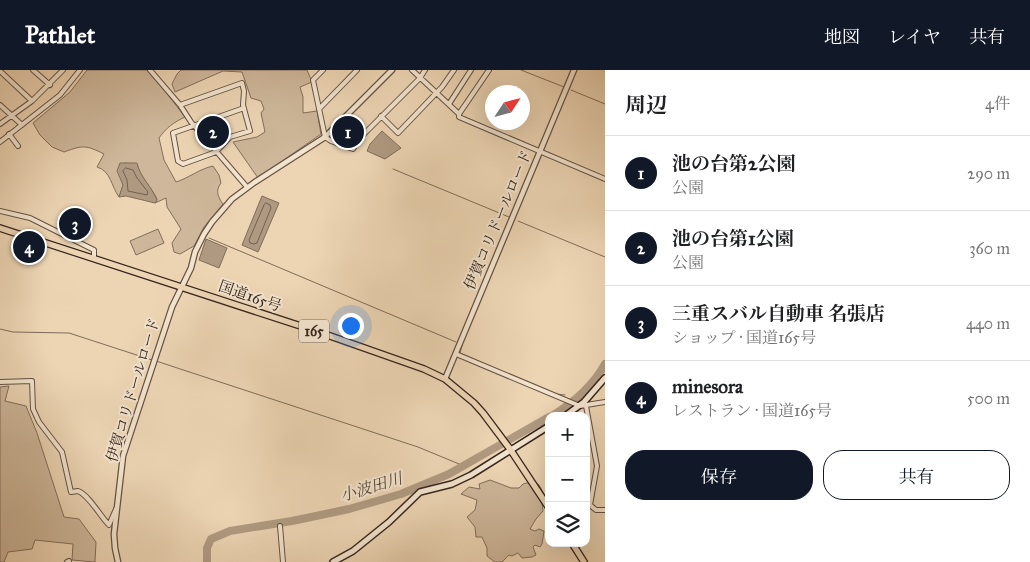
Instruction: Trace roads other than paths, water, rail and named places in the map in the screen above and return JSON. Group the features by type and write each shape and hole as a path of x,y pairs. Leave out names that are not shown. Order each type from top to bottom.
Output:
{"highway":[{"name":"国道165号","path":"0,228 424,369 445,379 474,403 504,441 545,502"},
{"path":"575,547 584,562"}],"main road":[{"path":"569,412 605,378"},
{"path":"333,562 353,551 389,522 420,492 452,484 471,475 509,448 545,428"}],"street":[{"path":"34,70 50,85"},
{"path":"0,124 32,101 63,70"},
{"path":"0,142 60,95 80,70"},
{"path":"150,70 180,104 193,125 246,187"},
{"path":"323,70 313,80 325,137 354,149 360,138 420,78 425,70"},
{"path":"319,109 357,70"},
{"name":"伊賀コリドールロード","path":"118,562 114,542 123,456 172,307 207,228 224,207 246,187 325,137 392,70"},
{"path":"412,70 449,104 459,116 605,179"},
{"path":"381,116 398,134 437,93 454,70"},
{"path":"449,104 471,70"},
{"path":"459,114 489,70"},
{"name":"伊賀コリドールロード","path":"445,379 574,70"},
{"path":"0,72 32,101"},
{"path":"180,104 242,83 244,108 250,131 230,138 216,152 183,164 178,161 173,133 244,108"},
{"path":"0,104 22,125"},
{"path":"9,134 18,146"},
{"path":"0,210 30,218 84,244 94,250 94,258"},
{"path":"456,354 577,405 586,406 605,402"},
{"path":"0,382 32,381 33,409 39,422 62,452 71,492 80,491 109,525 117,507"},
{"path":"586,406 597,466 590,505 596,510 605,510"},
{"path":"280,526 283,562"}],"water":[{"path":"382,131 401,148 385,159 367,151 370,144"},
{"path":"120,163 137,163 157,200 155,203 126,196 119,197 123,185 117,171"},
{"path":"262,196 279,203 258,252 242,245"},
{"path":"206,239 227,248 219,268 199,260"}],"waterway":[{"path":"521,70 564,87"},
{"path":"571,90 605,104"},
{"path":"393,169 509,217"},
{"path":"518,221 605,257"},
{"path":"209,238 456,342"},
{"path":"0,329 13,332 69,333 152,360"},
{"path":"462,346 460,353 556,394 565,395"},
{"path":"156,361 418,447 464,466"},
{"name":"小波田川","path":"557,412 595,380 605,364"},
{"name":"小波田川","path":"207,562 207,548 211,539 230,531 349,509 401,494 449,474 545,419"}],"place":[{"name":"池の台第1公園","path":"213,132"},
{"name":"池の台第2公園","path":"348,132"},
{"name":"三重スバル自動車 名張店","path":"75,224"},
{"name":"minesora","path":"29,247"}]}
